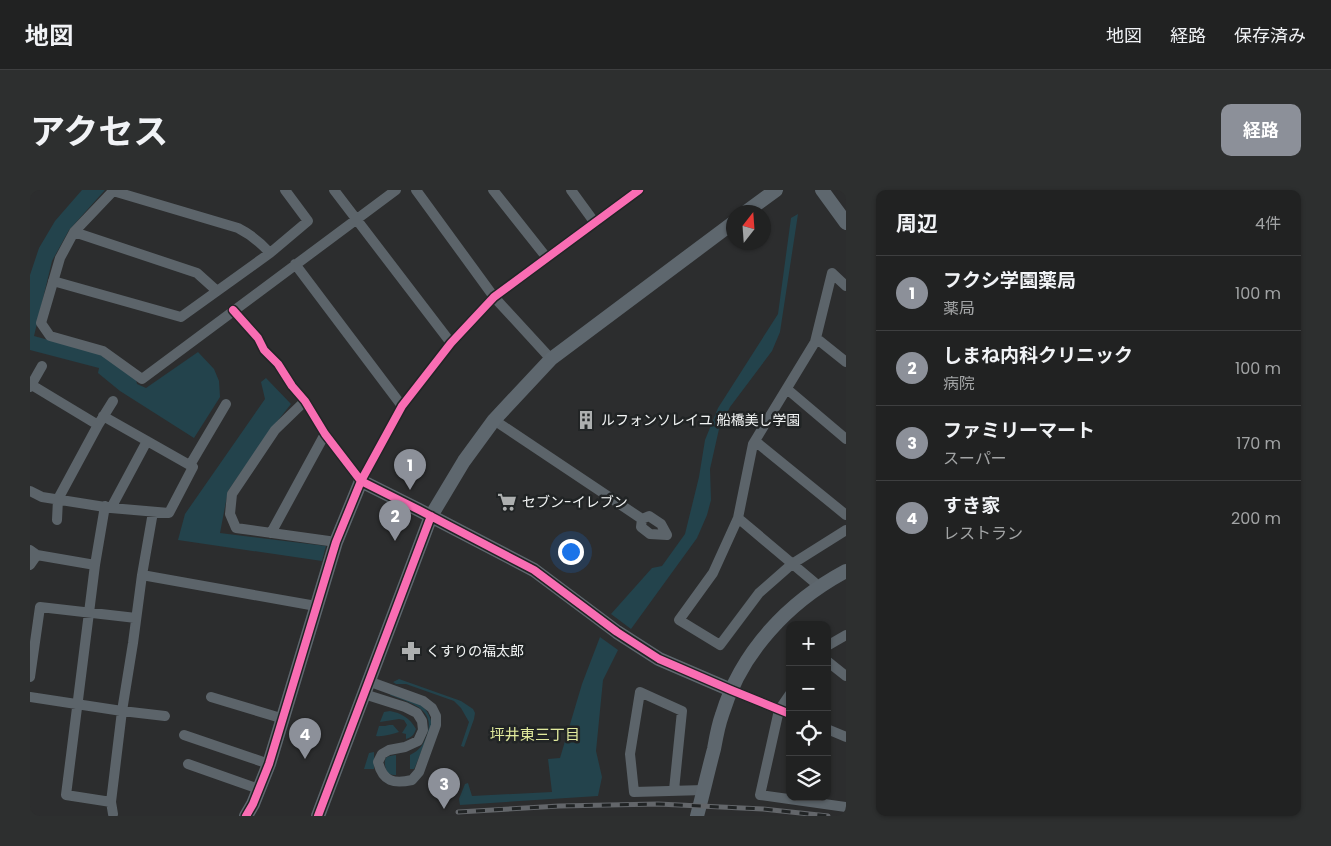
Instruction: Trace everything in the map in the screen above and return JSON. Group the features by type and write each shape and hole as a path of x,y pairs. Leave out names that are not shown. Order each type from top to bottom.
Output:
{"street":[{"path":"270,253 260,241 238,228 114,190 74,232 60,258 41,323 50,336 103,350 142,379 396,190"},
{"path":"53,281 181,318 270,253 308,221 285,190"},
{"path":"334,190 451,343"},
{"path":"416,190 494,297 551,359"},
{"path":"493,190 547,258"},
{"path":"571,190 595,223"},
{"path":"246,816 269,764 284,719 336,542 361,481 402,406 451,343 494,297 639,190"},
{"path":"756,205 776,190"},
{"path":"822,190 846,223"},
{"path":"318,816 432,516 464,461 494,420 551,359 726,228"},
{"path":"74,232 197,272 217,291"},
{"path":"295,264 402,406"},
{"path":"846,286 832,273 815,342 753,444 738,518 713,573 679,620 720,646 759,593 792,564 846,530"},
{"path":"234,310 258,338 264,350 278,364 292,386 305,401 325,434 361,481 534,570 617,632 659,659 786,713"},
{"path":"816,338 846,362"},
{"path":"30,491 42,498 169,513 194,467 147,441 100,421 30,385 42,366"},
{"path":"786,389 846,439"},
{"path":"57,520 58,499 100,421 113,401"},
{"path":"305,401 275,430 232,494 230,514 236,528 336,542"},
{"path":"190,465 226,404"},
{"path":"494,420 642,519"},
{"path":"271,533 325,434"},
{"path":"111,802 66,795 95,565 108,507 147,441"},
{"path":"755,441 846,515"},
{"path":"113,814 111,802 122,711 153,512"},
{"path":"738,518 814,582 818,588"},
{"path":"30,565 34,553 95,565"},
{"path":"698,816 722,715 740,672 762,639 788,611 832,578 846,571"},
{"path":"142,575 316,606"},
{"path":"30,678 33,636 40,607 136,618"},
{"path":"831,644 846,635"},
{"path":"831,664 846,676"},
{"path":"366,688 423,701 432,708 436,716 436,725 419,772 412,780 400,783 387,778 380,770 378,762 382,754 389,750 405,747 418,741 423,730 422,721 417,713 366,688"},
{"path":"674,790 682,710 640,692 630,754 634,792 704,790"},
{"path":"30,697 165,716"},
{"path":"211,697 284,719"},
{"path":"786,700 779,710 760,795 846,807"},
{"path":"831,731 846,737"},
{"path":"184,735 269,764"},
{"path":"188,764 259,788"}],"shaded area":[{"path":"82,190 105,190 69,230 52,261 34,336 103,355 136,379 137,384 146,388 198,352 214,369 219,381 220,397 194,438 120,391 98,373 99,368 30,350 30,275 39,248 55,221"},
{"path":"798,214 780,332 772,351 730,407 719,429 710,469 711,500 707,515 697,538 631,629 611,614 652,568 662,566 685,534 699,477 705,440 718,408 778,314 791,218"},
{"path":"266,378 291,404 268,433 228,491 220,533 326,546 322,561 178,540 185,514 265,399 261,382"},
{"path":"600,637 618,650 603,680 596,751 602,777 598,796 460,805 459,799 465,784 468,783 472,796 552,792 548,759 560,758 582,684"},
{"path":"399,679 461,701 473,709 475,713 474,719 464,747 461,746 469,722 461,708 454,701 406,684 396,684 393,682"},
{"path":"391,692 418,703 430,718 432,726 414,769 410,769 410,755 419,749 424,742 429,726 428,718 425,713 413,704 390,695"},
{"path":"384,712 398,713 411,722 416,729 412,736 406,739 406,734 402,733 407,725 404,720 380,722"},
{"path":"393,725 399,732 385,736 376,736 379,726"},
{"path":"374,752 374,769 364,769 369,753"},
{"path":"396,755 396,775 392,775 387,771 385,760 387,757"}],"railway":[{"path":"458,812 559,806 658,804 763,809 828,816"}],"cycle path":[{"path":"246,816 253,804 269,764 336,542 361,481 402,406 451,343 494,297 639,190"},
{"path":"233,310 258,338 264,350 278,364 292,386 305,401 325,434 361,481 534,570 617,632 659,659 786,712"},
{"path":"318,816 431,516"}],"place":[{"name":"ルフォンソレイユ 船橋美し学園","path":"586,420"},
{"name":"フクシ学園薬局","path":"410,490"},
{"name":"セブン-イレブン","path":"507,502"},
{"name":"しまね内科クリニック","path":"395,541"},
{"name":"くすりの福太郎","path":"411,651"},
{"name":"すき家","path":"305,759"},
{"name":"ファミリーマート","path":"444,809"}],"district":[{"name":"坪井東三丁目","path":"535,734"}]}
